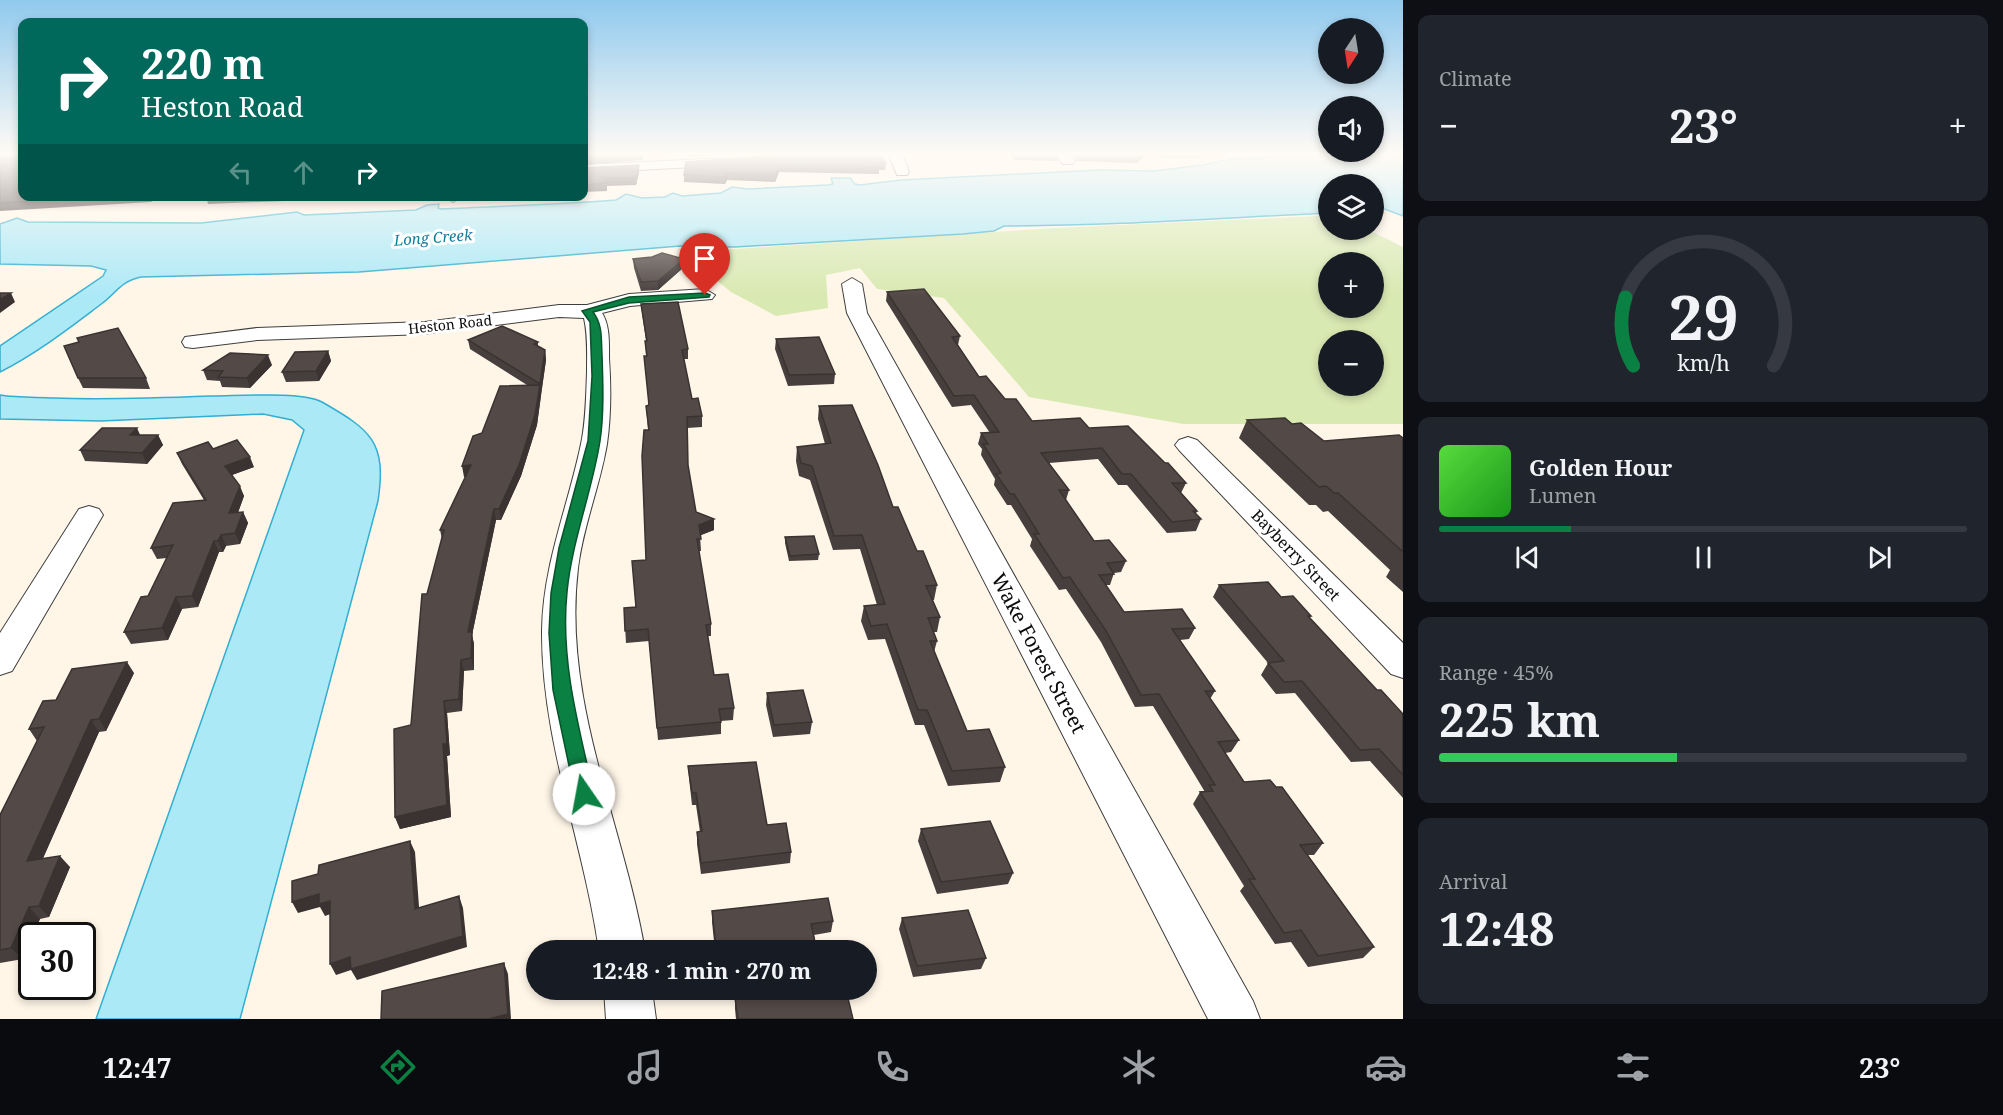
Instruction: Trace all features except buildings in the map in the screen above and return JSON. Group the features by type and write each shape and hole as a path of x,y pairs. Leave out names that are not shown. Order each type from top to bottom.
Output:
{"street":[{"name":"Wake Forest Street","path":"852,284 853,302 857,313 1236,1019"},
{"name":"Heston Road","path":"193,342 257,334 425,328 559,311 587,311 629,300 705,295"},
{"path":"587,311 595,322 597,376 594,441 566,548 559,593 557,633 561,690 589,815 616,909 620,940"},
{"name":"Bayberry Street","path":"1188,445 1403,665"},
{"path":"0,662 89,515"},
{"path":"629,1000 631,1019"}],"green space":[{"path":"1318,216 1318,240 1384,240 1384,238 1403,247 1403,424 1183,424 1029,397 944,298 877,289 860,268 826,275 828,308 776,316 731,292 678,249 735,249 1056,228"}],"water":[{"name":"Long Creek","path":"607,201 1318,201 1318,214 1126,223 1004,226 994,231 963,234 735,247 680,246 359,272 141,277 123,285 106,301 52,341 0,372 0,346 103,276 106,270 91,266 0,264 0,224 17,218 28,222 201,223 297,212 304,215 416,210 427,205 439,204 438,208"},
{"path":"1384,201 1403,201 1403,216 1384,209"},
{"path":"0,395 94,399 300,396 322,402 353,421 372,440 377,451 380,465 378,501 240,1019 96,1019 304,430 292,420 263,414 101,421 0,419"}],"route":[{"path":"584,794 561,690 557,633 559,593 566,548 594,441 597,376 595,322 591,312 587,311 598,306 629,300 705,295"}]}
